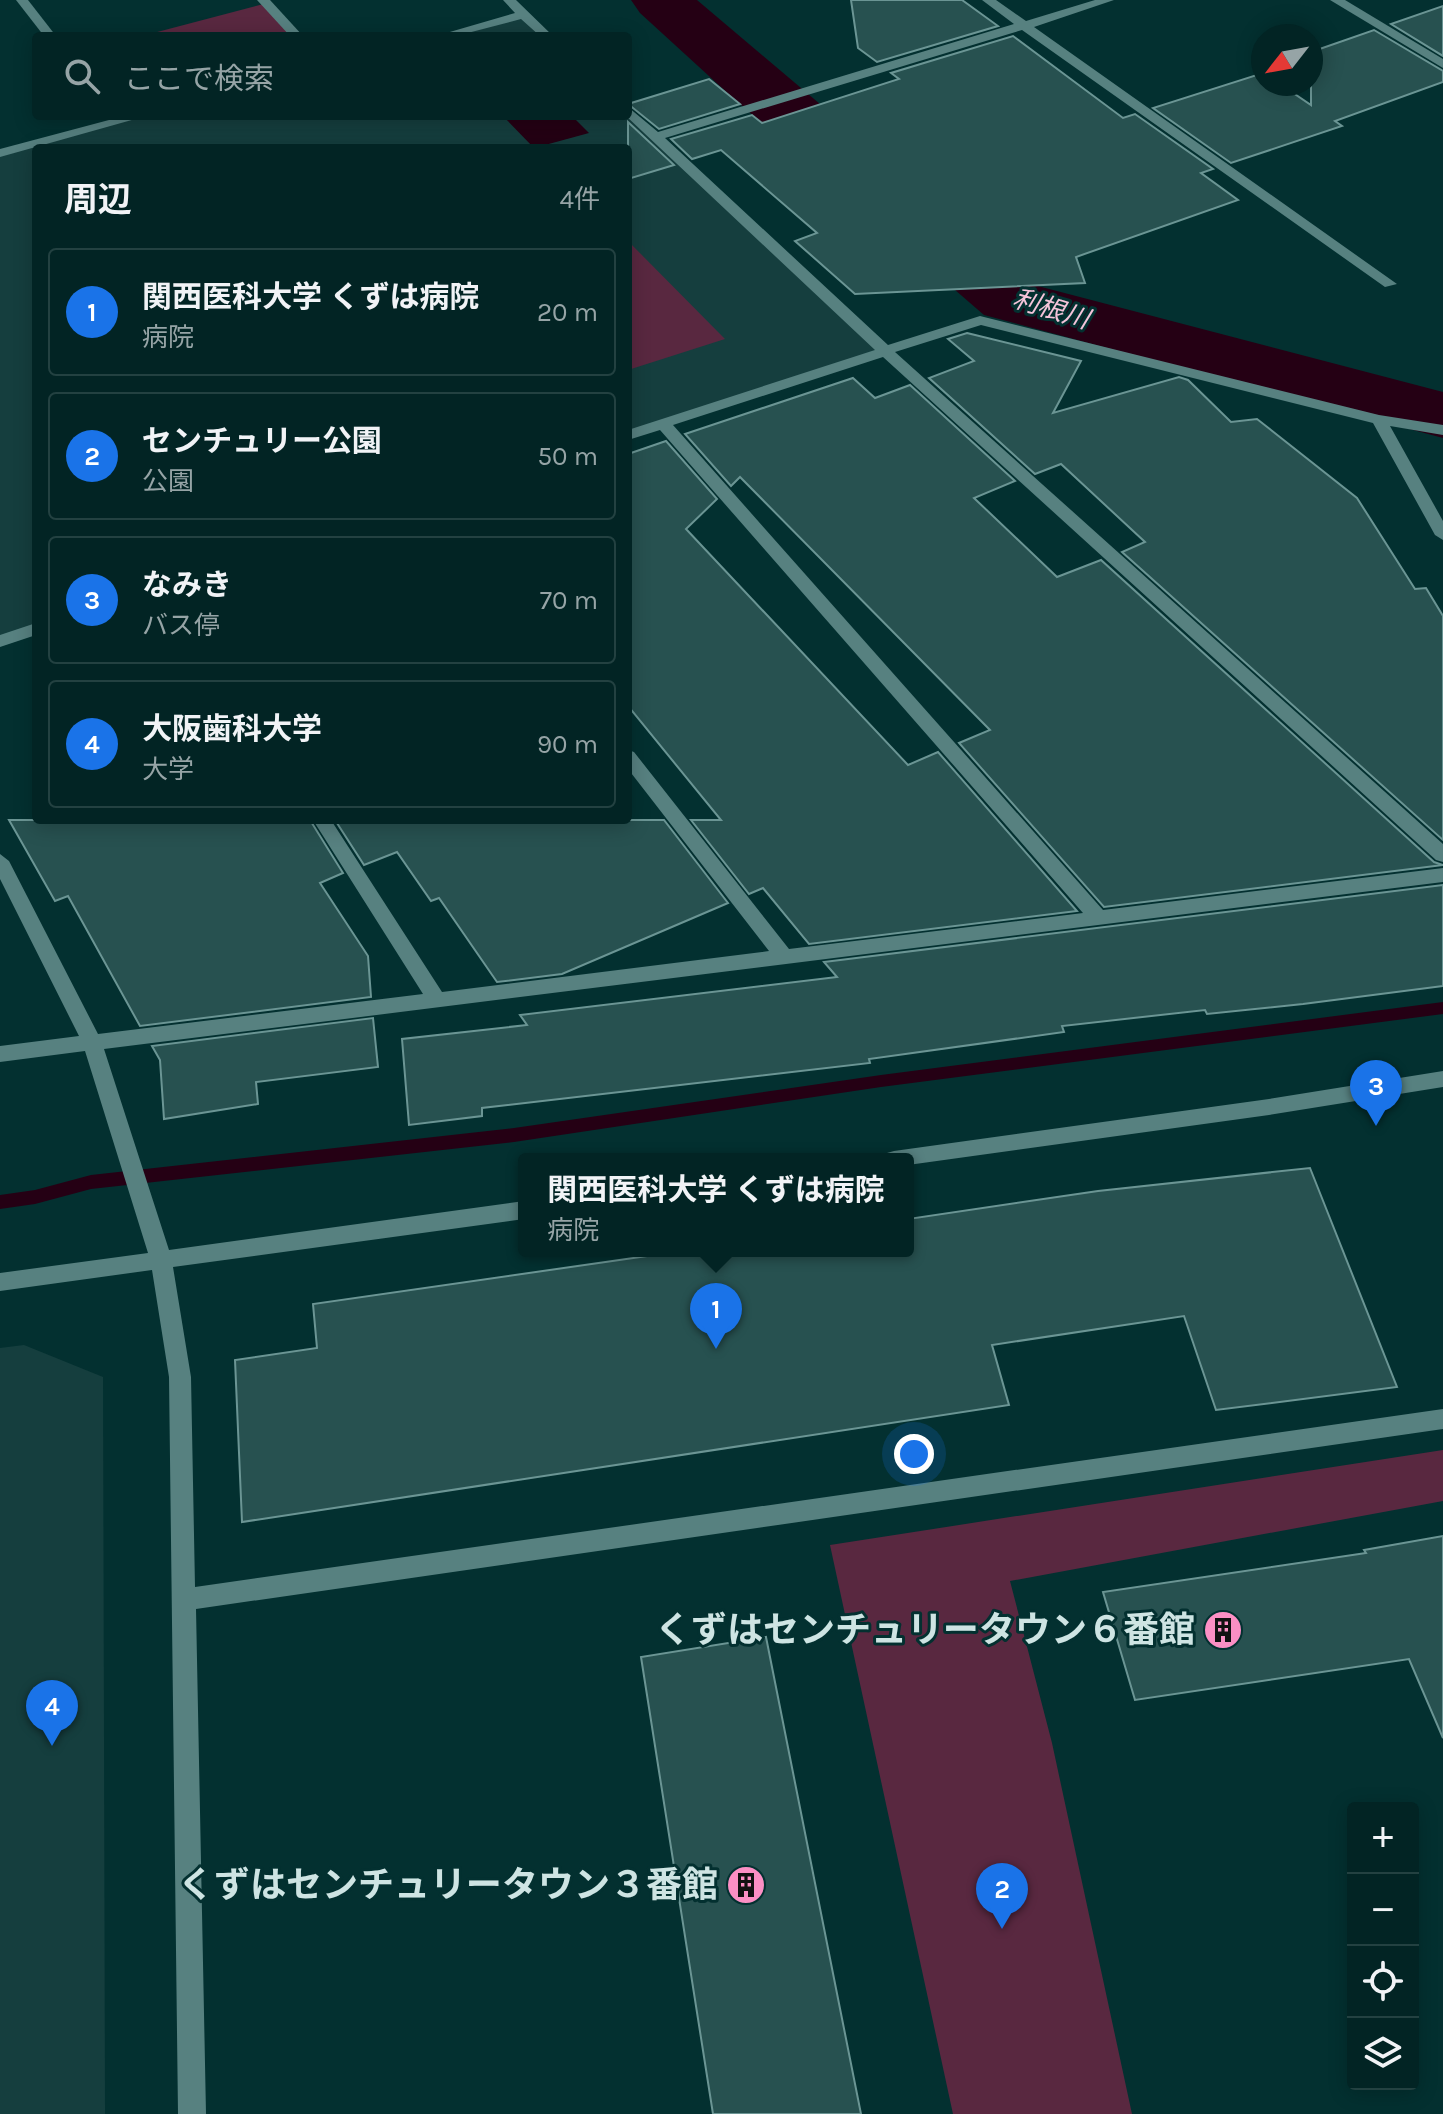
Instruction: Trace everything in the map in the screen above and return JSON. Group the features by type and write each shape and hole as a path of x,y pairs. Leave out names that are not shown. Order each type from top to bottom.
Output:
{"street":[{"path":"22,0 47,32"},
{"path":"263,0 293,32"},
{"path":"509,0 543,32"},
{"path":"988,0 1390,284"},
{"path":"656,137 1108,0"},
{"path":"1336,0 1443,64"},
{"path":"457,32 524,14"},
{"path":"632,115 885,351 1443,855"},
{"path":"0,153 111,120"},
{"path":"632,434 980,320 1379,420 1443,430"},
{"path":"1379,420 1443,535"},
{"path":"663,424 1099,918"},
{"path":"0,641 32,630"},
{"path":"632,761 784,957"},
{"path":"325,824 437,1000"},
{"path":"0,861 92,1042 161,1260 180,1377 192,2114"},
{"path":"0,1054 1443,875"},
{"path":"914,1156 1269,1107 1443,1079"},
{"path":"0,1282 518,1211"},
{"path":"184,1600 1443,1419"}],"shaded area":[{"path":"267,3 293,32 157,32"},
{"path":"524,14 543,32 457,32"},
{"path":"125,120 632,120 885,351 632,434 632,144 34,144"},
{"path":"507,120 576,120 589,133 549,144 530,144"},
{"path":"32,145 32,630 0,641 0,153"},
{"path":"632,245 725,339 632,369"},
{"path":"24,1345 103,1377 105,2114 0,2114 0,1348"},
{"path":"1443,1450 1443,1501 1010,1581 1052,1743 1132,2114 953,2114 830,1545"}],"building":[{"path":"851,0 962,0 998,26 877,62 858,48"},
{"path":"1443,6 1443,56 1391,24"},
{"path":"1374,30 1443,71 1443,82 1335,121 1342,126 1231,163 1153,108 1251,77 1251,96 1298,96 1311,105 1311,96 1323,96 1323,48"},
{"path":"1013,36 1123,118 1135,114 1213,169 1201,173 1238,200 1076,257 1085,283 855,294 795,241 817,233 721,150 692,159 671,139 752,115 762,123 899,79 891,73"},
{"path":"709,79 740,104 659,129 632,107 632,103"},
{"path":"628,122 674,165 632,178 632,144 628,144"},
{"path":"967,333 1081,361 1053,413 1179,377 1188,380 1231,422 1257,419 1357,498 1415,589 1426,588 1443,616 1443,840 1122,552 1145,542 1061,464 1035,474 929,378 974,361 948,339"},
{"path":"853,378 875,398 910,385 1015,481 974,498 1057,577 1101,560 1434,862 1443,865 1104,907 959,743 990,730 740,477 731,486 685,434"},
{"path":"666,441 717,499 686,529 908,765 938,752 1077,911 809,944 763,888 749,894 691,820 721,820 632,711 632,453"},
{"path":"9,820 32,820 32,824 312,824 343,873 320,883 368,956 371,997 140,1026 68,896 55,901"},
{"path":"632,820 664,820 728,903 562,974 497,982 439,898 431,901 397,852 364,865 338,824 632,824"},
{"path":"1443,885 1443,986 1303,1004 1207,1014 1205,1010 1062,1026 1064,1032 869,1059 870,1063 482,1108 482,1116 409,1125 402,1039 527,1025 520,1015 837,977 824,962"},
{"path":"373,1018 378,1067 256,1082 258,1104 164,1119 160,1060 152,1046"},
{"path":"1310,1168 1397,1387 1216,1410 1184,1316 992,1345 1009,1405 242,1522 235,1360 317,1348 313,1304 640,1257 914,1257 914,1218 1098,1191"},
{"name":"くずはセンチュリータウン６番館","path":"1443,1536 1443,1738 1409,1659 1135,1700 1103,1592 1366,1553 1364,1550"},
{"name":"くずはセンチュリータウン３番館","path":"766,1637 861,2114 713,2114 641,1657"}],"waterway":[{"name":"利根川","path":"661,0 755,85 1009,300 1443,415"},
{"path":"0,1202 35,1197 91,1182 514,1135 881,1081 1443,1008"}],"place":[{"name":"なみき","path":"1376,1126"},
{"name":"関西医科大学 くずは病院","path":"716,1349"},
{"name":"くずはセンチュリータウン６番館","path":"1223,1630"},
{"name":"大阪歯科大学","path":"52,1746"},
{"name":"くずはセンチュリータウン３番館","path":"746,1885"},
{"name":"センチュリー公園","path":"1002,1929"}]}
